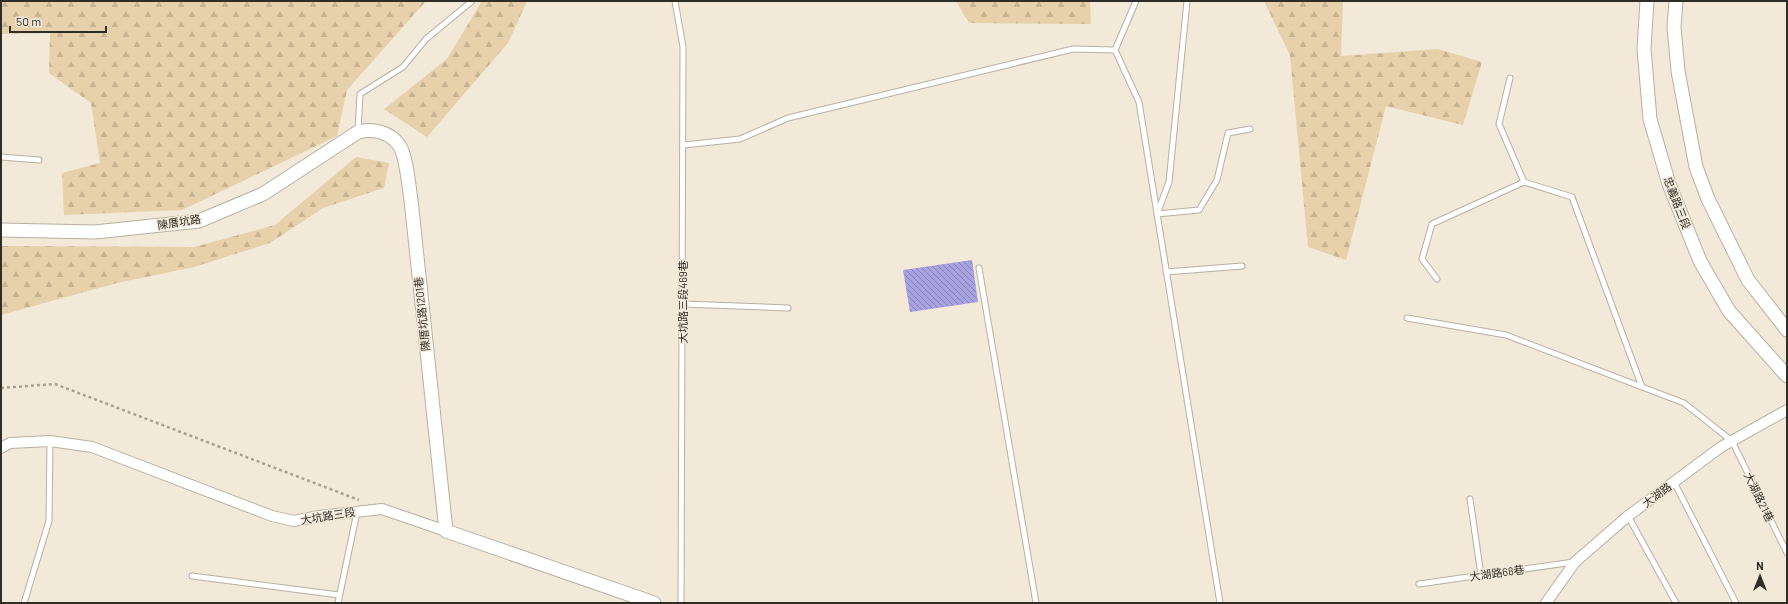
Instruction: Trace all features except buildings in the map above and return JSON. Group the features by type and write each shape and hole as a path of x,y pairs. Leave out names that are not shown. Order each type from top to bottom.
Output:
{"street":[{"name":"忠義路三段","path":"1647,1 1644,49 1650,119 1669,184 1700,261 1729,311 1787,376"},
{"path":"1676,1 1674,27 1678,71 1696,167 1708,199 1748,280 1787,330"},
{"name":"陳厝坑路1201巷","path":"358,132 368,130 387,134 400,146 406,166 411,200 446,531"},
{"name":"陳厝坑路","path":"1,230 95,232 199,221 263,194 358,132"},
{"name":"大湖路","path":"1546,603 1575,562 1628,516 1732,441 1786,411"},
{"name":"大坑路三段","path":"1,448 10,443 50,441 92,447 272,516 294,521 319,516 382,509 654,603"}],"lane":[{"path":"358,132 360,94 403,67 426,39 472,1"},
{"name":"大坑路三段469巷","path":"675,1 683,47 684,145 681,603"},
{"path":"1136,1 1115,50 1139,102 1220,603"},
{"path":"1157,214 1169,182 1187,1"},
{"path":"684,145 740,139 788,118 1073,49 1115,50"},
{"path":"1510,78 1499,124 1524,182"},
{"path":"1157,214 1199,210 1217,180 1228,133 1250,129"},
{"path":"1,157 39,160"},
{"path":"1437,279 1422,259 1432,224 1524,182 1572,197 1642,386"},
{"path":"1166,272 1242,266"},
{"path":"979,268 1036,603"},
{"path":"683,304 788,308"},
{"path":"1407,318 1506,335 1642,386 1684,403 1732,441"},
{"path":"24,603 49,521 50,441"},
{"name":"大湖路21巷","path":"1732,441 1787,553"},
{"path":"1674,482 1736,603"},
{"path":"1470,499 1481,575"},
{"path":"338,603 357,512"},
{"path":"1628,516 1676,603"},
{"name":"大湖路68巷","path":"1419,584 1575,562"},
{"path":"192,576 340,595"}],"path":[{"path":"1,388 55,384 360,500"}],"green space":[{"path":"1,1 426,1 347,90 337,136 182,210 64,215 62,173 100,163 91,103 49,73 50,33 1,34"},
{"path":"482,1 527,1 508,43 427,137 384,109 447,59"},
{"path":"956,1 1090,1 1091,24 969,23"},
{"path":"1264,1 1343,1 1341,56 1438,49 1482,62 1463,125 1386,106 1346,260 1308,247 1290,55"},
{"path":"356,157 389,163 384,188 323,208 270,243 194,267 117,283 1,315 1,246 194,247 275,225"}]}
